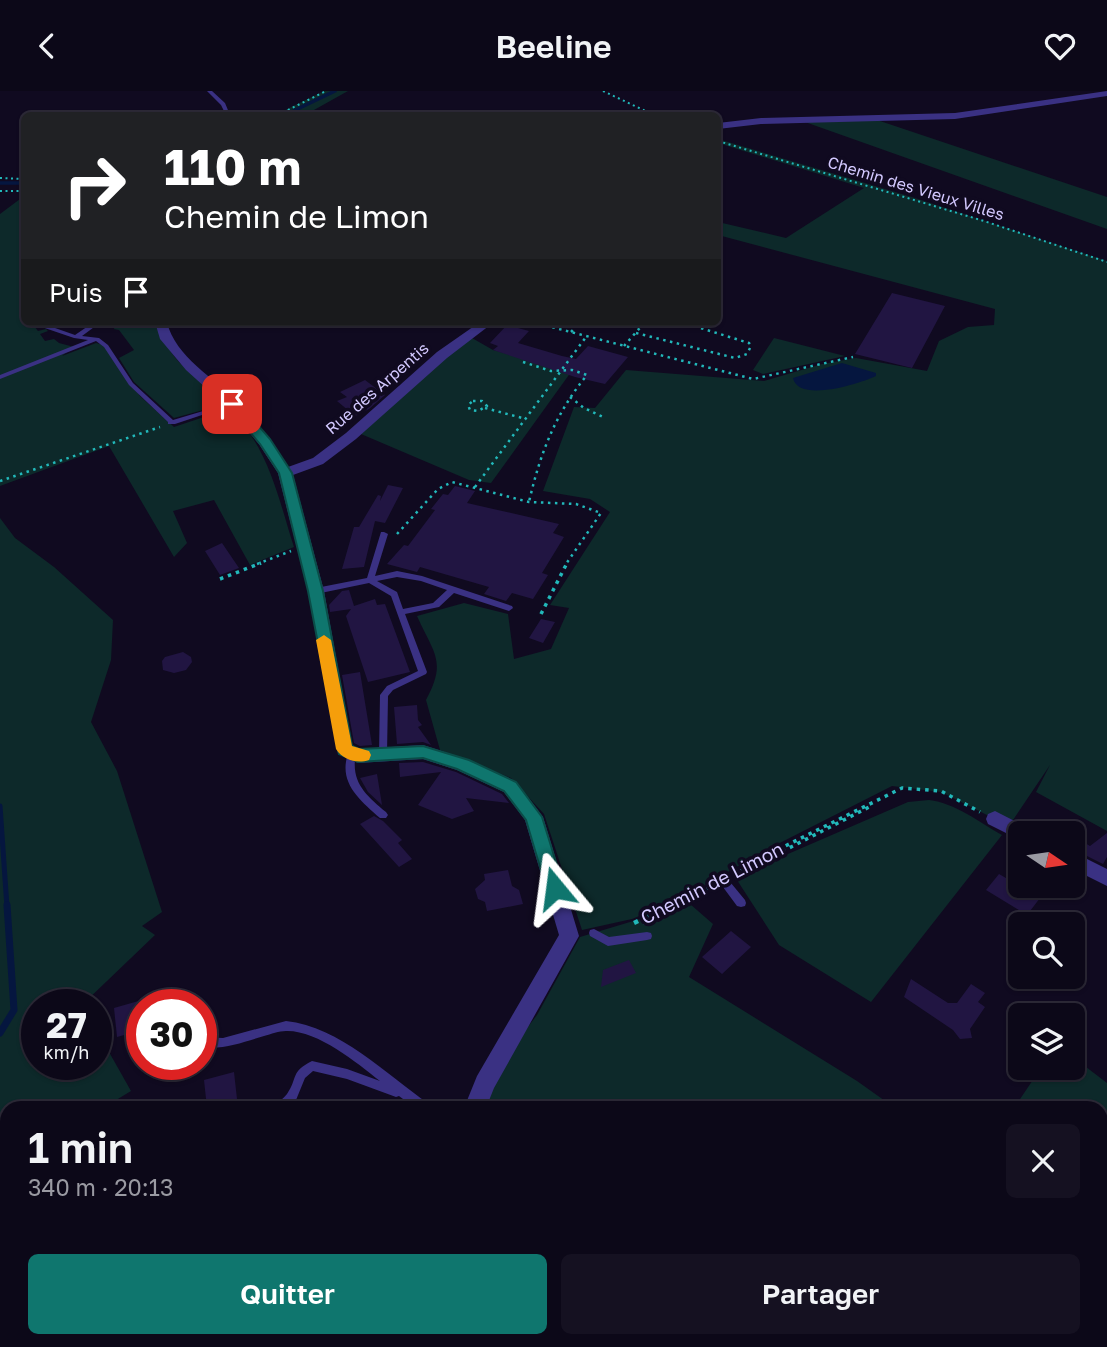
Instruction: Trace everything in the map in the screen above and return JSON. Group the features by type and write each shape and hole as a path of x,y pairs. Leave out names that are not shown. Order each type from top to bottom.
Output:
{"street":[{"path":"721,126 761,121 976,114 1107,94"},
{"path":"162,326 164,336 191,367 232,404 265,442 285,473 302,546 316,591 344,749 358,756 423,752 463,765 510,787 534,817 569,936 485,1083 478,1101"},
{"name":"Rue des Arpentis","path":"285,473 318,461 340,445 442,355 482,326"},
{"path":"995,819 1008,826"},
{"path":"1085,866 1107,878"}],"lane":[{"path":"209,91 223,104 227,112"},
{"path":"44,326 76,337 97,339 106,346 131,384 171,423 232,404"},
{"path":"76,337 92,326"},
{"path":"0,377 97,339"},
{"path":"370,580 384,534"},
{"path":"316,591 397,574 509,608"},
{"path":"370,580 394,594 423,672 390,688 384,695 383,754"},
{"path":"401,613 436,605 453,589"},
{"path":"352,753 347,767 356,790 383,815"},
{"path":"724,881 741,902"},
{"path":"594,933 608,942 647,936"},
{"path":"217,1044 268,1029 301,1026 328,1038 414,1101"},
{"path":"287,1101 292,1096 301,1074 312,1066 347,1074 408,1097"}],"path":[{"path":"284,112 326,91"},
{"path":"603,91 648,112"},
{"name":"Chemin des Vieux Villes","path":"721,142 984,221 1107,262"},
{"path":"0,178 21,179"},
{"path":"0,191 21,191"},
{"path":"548,326 753,379 853,357"},
{"path":"571,332 576,326"},
{"path":"624,346 642,326"},
{"path":"636,333 735,358 747,354 751,346 694,326"},
{"path":"475,487 587,336"},
{"path":"523,362 560,371 578,371 587,375 556,415 538,462 529,502"},
{"path":"570,397 584,408 603,417"},
{"path":"485,408 486,404 482,401 473,401 468,405 474,411 485,408 526,419"},
{"path":"0,481 171,423"},
{"path":"384,534 395,536 438,489 453,482 529,502 576,504 601,513 572,553 541,614"},
{"path":"220,579 302,546"},
{"name":"Chemin de Limon","path":"626,927 724,881 904,789 940,793 995,819"}],"green space":[{"path":"324,91 348,91 310,112 281,112"},
{"path":"877,120 1107,197 1107,229 805,122"},
{"path":"721,140 912,197 1107,261 1107,831 1036,792 1050,765 1012,821 1008,821 1008,826 941,792 892,786 760,853 686,897 632,919 582,930 544,814 511,778 440,750 426,700 436,676 436,658 417,616 464,603 508,614 514,659 551,649 569,608 550,605 610,512 590,499 543,491 574,407 595,408 626,370 764,381 822,364 856,358 927,371 939,341 968,327 994,325 995,309 721,236 721,223 786,238 864,188 721,144"},
{"path":"21,198 21,326 34,326 38,331 46,329 48,331 40,334 45,341 54,339 74,347 62,356 96,343 104,345 140,396 174,427 213,414 233,414 256,443 264,459 294,547 250,565 214,500 173,511 187,543 174,557 109,446 0,486 0,214"},
{"path":"115,326 159,326 174,356 207,386 218,406 174,418 134,382 119,358 134,350 119,330 114,329"},
{"path":"472,338 493,350 571,372 491,483 469,480 361,434 450,354"},
{"path":"774,338 845,356 763,374 753,370"},
{"path":"0,518 15,538 54,567 113,620 111,660 91,722 117,771 162,912 142,926 155,935 99,989 21,989 21,1080 112,1080 112,1057 131,1091 115,1101 0,1101"},
{"path":"929,800 957,809 1002,835 871,1002 779,945 737,880 781,857 908,802"},
{"path":"690,904 713,924 689,977 885,1101 478,1101 485,1083 537,1015 580,937"},
{"path":"1085,1066 1107,1083 1107,1101 1019,1101 1033,1080 1085,1080"}],"water":[{"path":"842,363 876,373 876,376 844,387 817,390 797,385 793,378"}],"building":[{"path":"892,293 945,306 912,368 855,354"},
{"path":"506,326 511,326 529,331 518,343 562,356 576,359 588,346 628,357 605,384 493,350 498,346 490,343"},
{"path":"365,380 385,395 369,409 355,416 337,401 347,397 340,392"},
{"path":"388,485 403,488 385,523 375,521 364,567 342,569 354,527 359,527 378,495 381,496 380,501"},
{"path":"455,486 475,491 467,503 559,524 553,533 564,537 542,573 548,575 533,599 512,593 506,601 484,594 489,587 420,567 417,572 387,564 404,545 408,546 435,510 431,509 443,494 448,495"},
{"path":"222,543 239,568 220,575 205,551"},
{"path":"349,590 354,606 375,599 377,605 385,604 410,672 368,682 346,616 351,609 330,612 329,605 342,591"},
{"path":"541,619 555,622 543,643 529,638"},
{"path":"183,652 191,657 192,662 186,670 174,673 163,670 162,661 165,657"},
{"path":"360,672 372,745 360,746 354,743 342,675"},
{"path":"417,705 418,720 422,725 418,727 431,745 423,742 397,744 394,707"},
{"path":"423,762 456,772 502,794 509,803 466,798 474,811 452,819 418,805 441,772 400,777 399,763"},
{"path":"377,774 382,805 368,792 360,778"},
{"path":"374,816 402,840 398,843 412,859 399,867 360,824"},
{"path":"1107,833 1107,857 1103,864 1085,855 1085,843 1090,846"},
{"path":"508,870 512,886 519,890 523,904 487,911 485,902 478,899 475,889 485,880 484,874"},
{"path":"999,874 1008,879 1008,898 1040,898 1029,912 1022,912 986,890"},
{"path":"731,931 751,947 722,974 702,957"},
{"path":"629,960 636,973 601,987 603,970"},
{"path":"911,979 948,1003 957,1003 971,984 985,993 978,1002 985,1007 970,1029 972,1038 960,1039 953,1030 904,997"},
{"path":"126,1005 126,1034 117,1037 114,1008"},
{"path":"234,1072 237,1101 206,1101 204,1080 217,1080 217,1077"}],"waterway":[{"path":"291,112 335,91"},
{"path":"0,183 21,183"},
{"path":"0,806 7,907"},
{"path":"0,1033 14,1010 7,905"}],"slow traffic":[{"path":"324,640 344,749 358,756 363,755"}],"route":[{"path":"232,404 265,442 285,473 302,546 316,591 344,749 358,756 423,752 463,765 510,787 534,817 555,888"}]}
